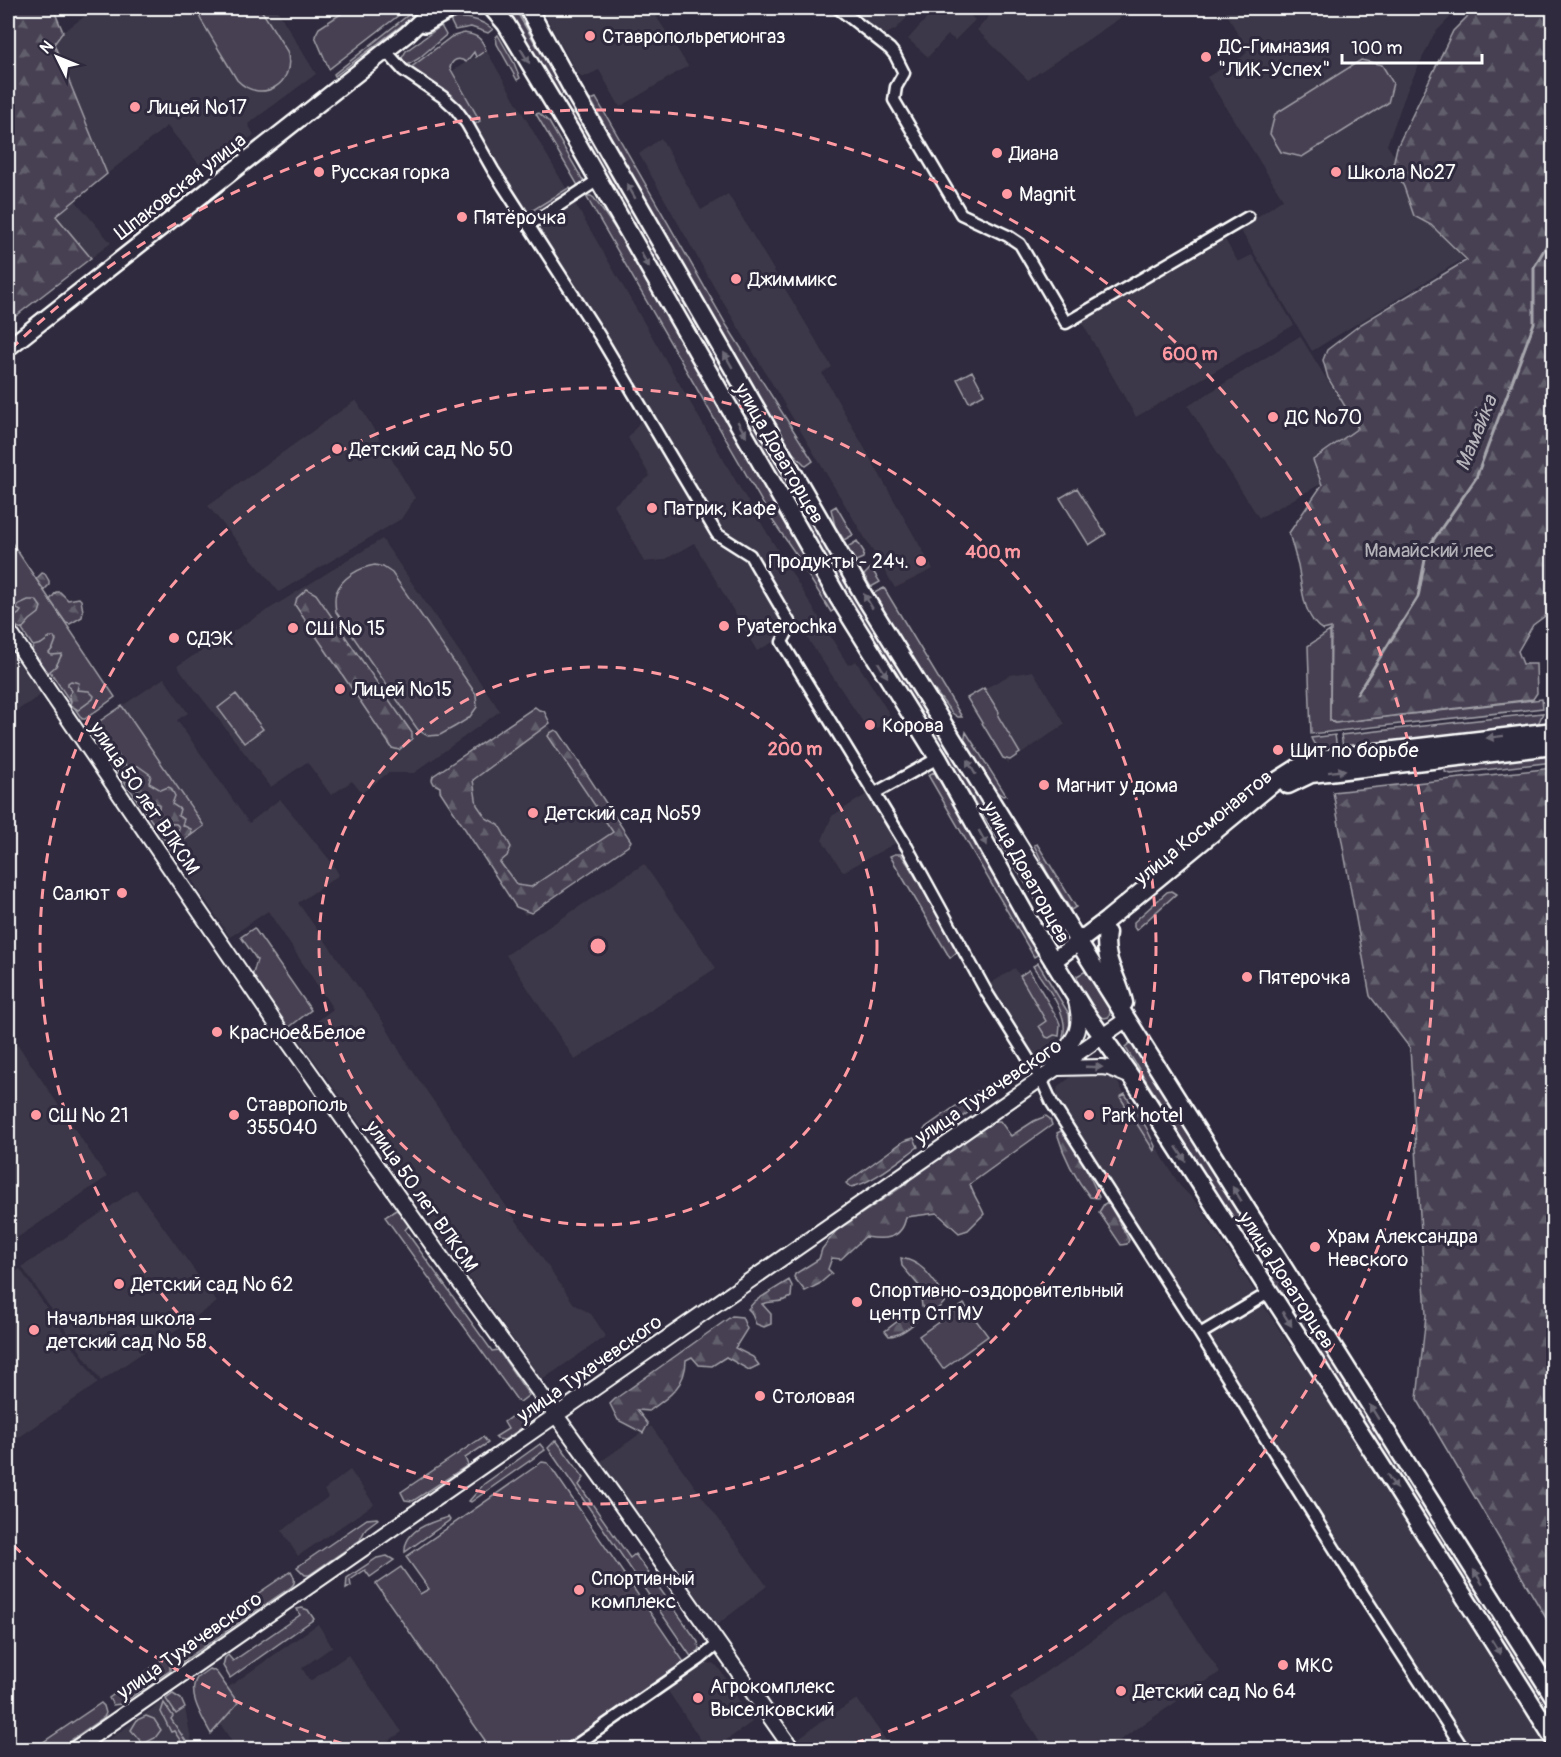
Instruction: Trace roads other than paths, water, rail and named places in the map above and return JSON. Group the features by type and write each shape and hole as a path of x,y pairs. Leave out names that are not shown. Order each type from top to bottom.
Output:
{"main road":[{"name":"Шпаковская улица","path":"8,348 406,34 434,8"},
{"name":"Шпаковская улица","path":"406,34 453,8"},
{"name":"улица Доваторцев","path":"492,8 506,24 598,180 839,599 938,758 1056,966 1270,1292 1554,1739"},
{"name":"улица Доваторцев","path":"528,8 818,519 1065,921 1079,951 1127,1019 1554,1697"},
{"name":"улица Космонавтов","path":"1104,929 1272,784 1310,760 1554,730"},
{"name":"улица Космонавтов","path":"1104,929 1279,790 1311,774 1554,746"},
{"path":"1065,921 1081,928 1104,929"},
{"path":"1056,966 1079,951 1104,929"},
{"path":"1104,929 1106,956 1123,999 1127,1019"}],"street":[{"path":"838,8 895,55 904,73 896,87 894,100 961,214 1020,244 1066,323 1248,217"},
{"path":"385,50 403,70 456,108 599,335 717,534 750,555 791,625 782,642 907,847 987,993 1048,1074"},
{"path":"529,225 598,180"},
{"name":"улица 50 лет ВЛКСМ","path":"8,630 287,1040 619,1502 793,1749"},
{"path":"875,793 938,758"},
{"path":"1073,993 1078,1019 1075,1037 1043,1083 1052,1103 1361,1591 1464,1749"},
{"name":"улица Тухачевского","path":"73,1749 1127,1019"},
{"path":"1048,1074 1073,1067 1102,1067 1131,1077"},
{"path":"1200,1334 1270,1292"},
{"path":"569,1749 700,1659 718,1644"}],"waterway":[{"name":"Мамайка","path":"1357,694 1418,597 1427,549 1476,478 1534,323 1534,267 1554,233"}],"place":[{"name":"Ставропольрегионгаз","path":"590,36"},
{"name":"ДС-Гимназия \"ЛИК-Успех\"","path":"1206,57"},
{"name":"Лицей №17","path":"135,107"},
{"name":"Диана","path":"997,153"},
{"name":"Русская горка","path":"319,172"},
{"name":"Школа №27","path":"1336,172"},
{"name":"Magnit","path":"1007,194"},
{"name":"Пятёрочка","path":"462,217"},
{"name":"Джиммикс","path":"736,279"},
{"name":"ДС №70","path":"1273,417"},
{"name":"Детский сад № 50","path":"337,449"},
{"name":"Патрик, Кафе","path":"652,508"},
{"name":"Продукты - 24ч.","path":"921,561"},
{"name":"Pyaterochka","path":"724,626"},
{"name":"СШ № 15","path":"293,628"},
{"name":"СДЭК","path":"174,638"},
{"name":"Лицей №15","path":"340,689"},
{"name":"Корова","path":"870,725"},
{"name":"Щит по борьбе","path":"1278,750"},
{"name":"Магнит у дома","path":"1044,785"},
{"name":"Детский сад №59","path":"533,813"},
{"name":"Салют","path":"122,893"},
{"name":"Пятерочка","path":"1247,977"},
{"name":"Красное&Белое","path":"217,1032"},
{"name":"СШ № 21","path":"36,1115"},
{"name":"Ставрополь 355040","path":"234,1115"},
{"name":"Park hotel","path":"1089,1115"},
{"name":"Храм Александра Невского","path":"1315,1247"},
{"name":"Детский сад № 62","path":"119,1284"},
{"name":"Спортивно-оздоровительный центр СтГМУ","path":"857,1302"},
{"name":"Начальная школа – детский сад № 58","path":"34,1330"},
{"name":"Столовая","path":"760,1396"},
{"name":"Спортивный комплекс","path":"579,1590"},
{"name":"МКС","path":"1283,1665"},
{"name":"Детский сад № 64","path":"1121,1691"},
{"name":"Агрокомплекс Выселковский","path":"698,1698"}],"park label":[{"name":"Мамайский лес","path":"1429,550"}]}
